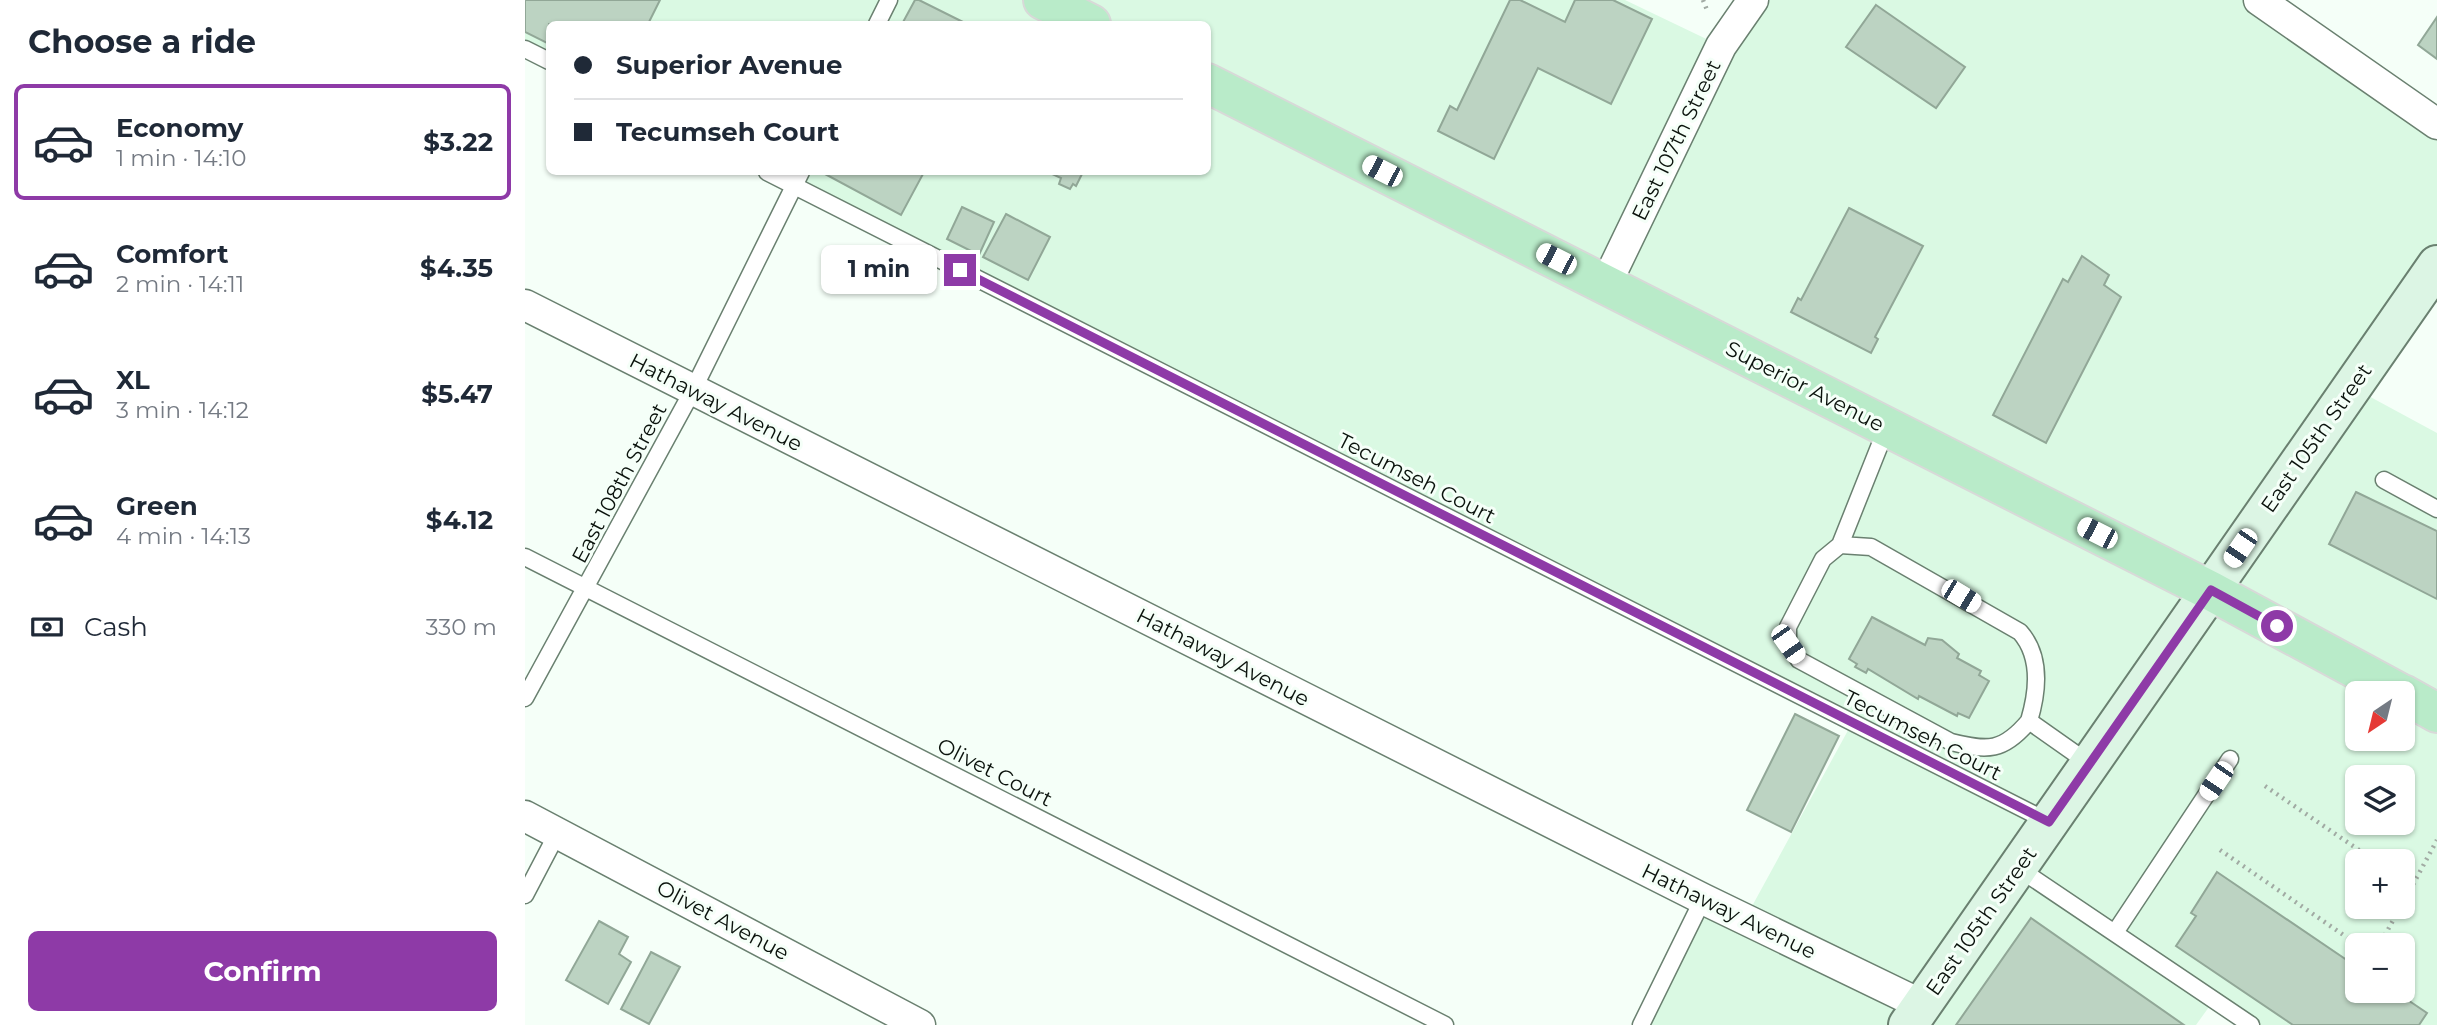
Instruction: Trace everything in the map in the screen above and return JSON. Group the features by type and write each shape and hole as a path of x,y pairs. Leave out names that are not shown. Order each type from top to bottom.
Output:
{"main road":[{"path":"1043,0 1085,21"},
{"name":"Superior Avenue","path":"1211,85 2211,590 2378,681"},
{"name":"East 105th Street","path":"1915,1015 2437,265"},
{"name":"Superior Avenue","path":"2415,701 2437,713"}],"street":[{"name":"East 107th Street","path":"1606,284 1721,46 1753,0"},
{"path":"2259,0 2437,124"},
{"name":"Hathaway Avenue","path":"525,305 1703,899 1915,1015"},
{"name":"Olivet Avenue","path":"525,816 919,1025"}],"lane":[{"path":"878,21 889,0"},
{"path":"525,48 546,59"},
{"name":"Tecumseh Court","path":"780,175 798,179 2049,822"},
{"name":"East 108th Street","path":"525,698 587,589 693,390 798,179"},
{"path":"1840,545 1871,547 2020,632 2032,646 2036,663 2029,721 2014,740 2000,746 1976,748 1951,741 1799,660 1788,644 1788,627 1823,559 1840,545 1887,427"},
{"path":"2384,480 2437,509"},
{"name":"Olivet Court","path":"525,557 1445,1025"},
{"path":"2029,721 2090,764"},
{"path":"2116,931 2230,759"},
{"path":"525,895 558,832"},
{"path":"2017,868 2116,931 2251,1025"},
{"path":"1641,1025 1703,899"}],"path":[{"path":"2265,786 2357,849"},
{"path":"2415,880 2437,840"},
{"path":"2220,850 2345,936"}],"shaded area":[{"path":"525,0 1625,0 1721,46 1753,0 2256,0 2437,125 2437,265 2352,387 2437,433 2437,1025 2252,1025 2214,1000 2196,1025 1641,1025 1703,899 1745,919 1852,723 773,175 1211,175 1211,21 546,21 546,60 525,49"}],"building":[{"path":"525,0 660,0 650,21 546,21 546,42 525,32"},
{"path":"915,0 919,0 961,21 904,21"},
{"path":"1510,0 1520,0 1565,22 1575,0 1613,0 1652,19 1611,104 1538,68 1494,159 1438,131 1450,106 1457,110"},
{"path":"1876,5 1965,67 1936,108 1846,47"},
{"path":"2437,17 2437,59 2418,45"},
{"path":"827,175 922,175 901,215"},
{"path":"1054,175 1082,175 1076,186 1073,184 1070,189 1059,184 1061,178"},
{"path":"962,207 994,222 979,255 947,239"},
{"path":"1849,208 1923,246 1875,337 1878,339 1871,353 1791,312 1798,298 1801,300"},
{"path":"1006,214 1050,237 1028,280 983,257"},
{"path":"2082,256 2109,275 2104,285 2121,297 2046,443 1993,415 2063,279 2068,282"},
{"path":"2356,492 2437,531 2437,599 2329,544"},
{"path":"1872,617 1925,645 1928,638 1942,640 1959,654 1957,658 1981,671 1979,675 1989,681 1969,718 1958,713 1957,716 1919,696 1918,699 1868,669 1866,673 1855,667 1857,664 1849,659"},
{"path":"1795,714 1839,736 1791,832 1747,810"},
{"path":"2217,872 2345,959 2345,1003 2412,1003 2427,1013 2419,1025 2293,1025 2176,946 2196,916 2191,913"},
{"path":"2031,918 2184,1025 1956,1025"},
{"path":"599,921 628,937 619,954 631,962 608,1004 566,980"},
{"path":"651,952 680,967 649,1024 621,1009"}],"route":[{"path":"960,270 2049,822 2211,590 2277,626"}]}
